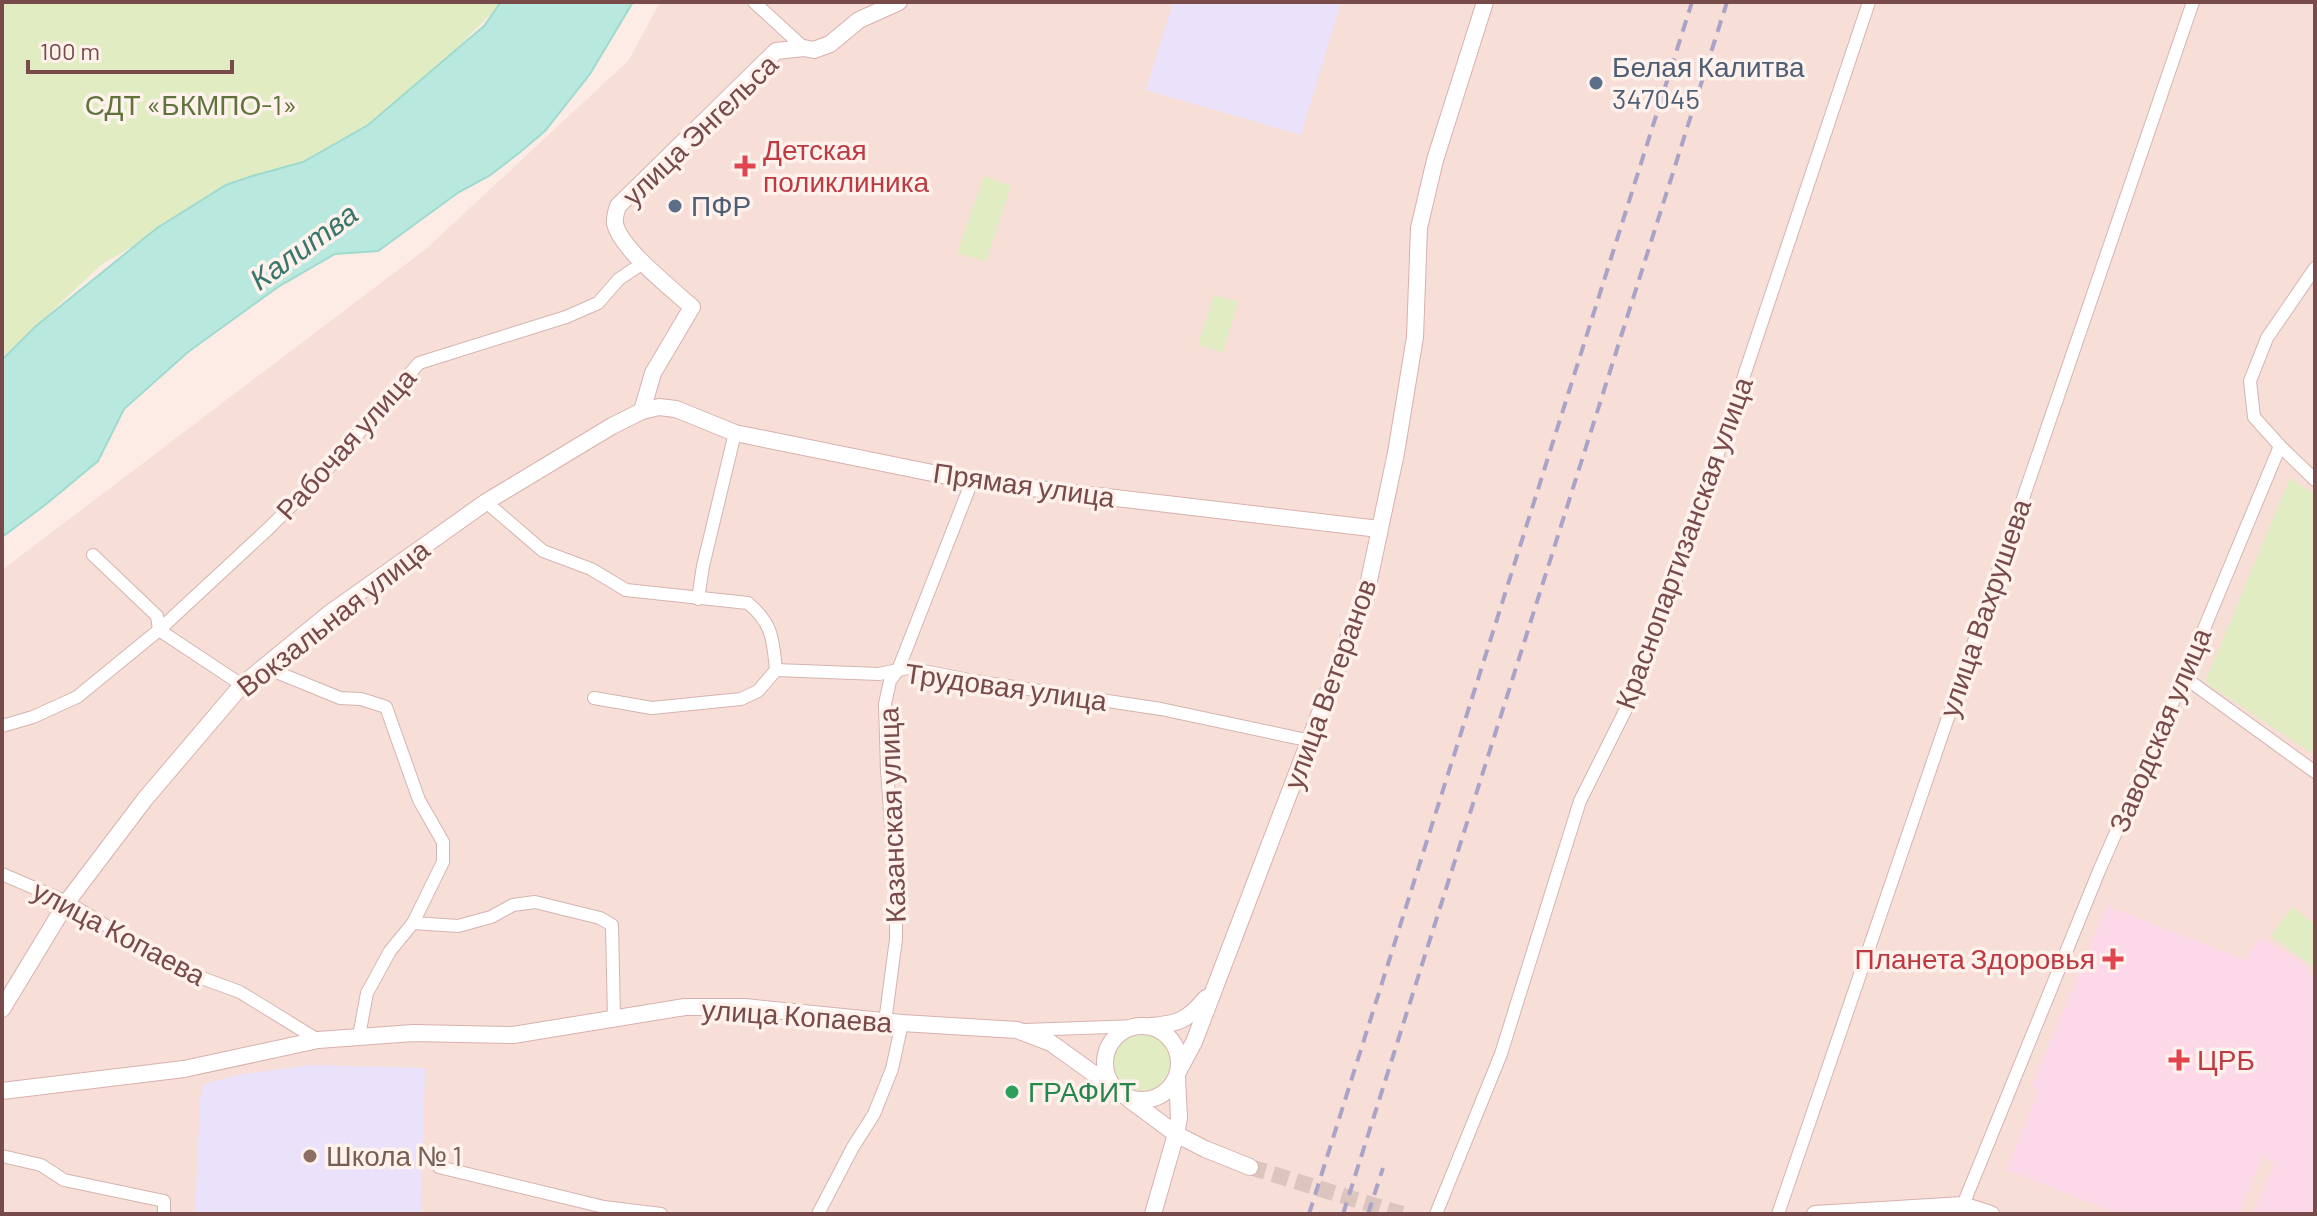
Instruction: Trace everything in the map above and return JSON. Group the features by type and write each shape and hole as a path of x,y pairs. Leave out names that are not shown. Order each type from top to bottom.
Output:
{"main road":[{"name":"улица Энгельса","path":"642,411 653,373 692,307 643,263 619,234 614,220 618,206 776,51 814,50 830,44 859,20 899,2"},
{"name":"улица Ветеранов","path":"1178,1074 1194,1042 1367,590 1396,453 1415,337 1419,228 1435,160 1485,2"},
{"name":"Вокзальная улица","path":"2,1009 67,902 145,799 242,685 330,613 486,502 642,411 659,407 676,409"},
{"name":"Прямая улица","path":"676,409 735,433 972,481 1379,529"},
{"path":"1178,1074 1172,1086 1155,1098 1135,1100 1120,1093 1108,1080 1105,1056 1117,1035 1127,1029 1176,1024 1187,1017 1214,987"},
{"name":"улица Копаева","path":"2,1091 184,1069 318,1040 413,1033 513,1035 685,1007 745,1007 894,1023 1017,1030 1051,1043 1176,1134 1250,1167"},
{"path":"1144,1026 1167,1035 1178,1051 1179,1118 1153,1214"},
{"path":"1815,1214 1963,1205 1991,1214"}],"street":[{"path":"754,2 804,48"},
{"name":"Краснопартизанская улица","path":"1436,1214 1501,1054 1580,801 1636,689 1667,606 1869,2"},
{"name":"улица Вахрушева","path":"1778,1214 2193,2"},
{"name":"Рабочая улица","path":"2,726 33,717 77,697 159,630 324,473 419,363 566,317 598,303 619,279 643,263"},
{"path":"2315,268 2267,338 2250,381 2254,417 2315,480"},
{"path":"698,599 735,433"},
{"name":"Заводская улица","path":"1963,1205 2099,871 2280,446"},
{"name":"Казанская улица","path":"818,1214 874,1114 892,1069 896,894 885,704 890,681 898,670 972,481"},
{"path":"486,502 543,551 591,569 626,590 748,603 763,616 774,642 776,670 758,691 741,699 652,708 594,698"},
{"path":"93,555 157,616 159,630 242,685"},
{"path":"264,667 340,698 371,701 386,707 419,800 443,842 443,862 413,923 390,951 367,993 359,1036"},
{"name":"Трудовая улица","path":"776,670 879,674 908,668 967,680 1161,709 1311,741"},
{"path":"2184,677 2315,772"},
{"name":"улица Копаева","path":"2,874 67,902 177,969 240,992 318,1040"},
{"path":"413,923 458,926 491,917 513,905 535,902 600,918 612,925 614,1018"},
{"path":"1017,1030 1144,1026"},
{"path":"2,1156 41,1165 64,1180 164,1207"},
{"path":"439,1167 604,1207 661,1214"}],"shaded area":[{"path":"660,2 2315,2 2315,1214 2,1214 2,570 427,248 629,60"},
{"path":"1173,2 1341,2 1301,135 1146,90"},
{"name":"ЦРБ","path":"2107,906 2246,960 2260,937 2301,962 2315,980 2315,1214 2252,1214 2274,1166 2263,1154 2239,1214 2120,1214 2006,1170 2038,1091 2032,1086"},
{"name":"Школа № 1","path":"311,1065 425,1068 421,1214 195,1214 200,1099 204,1084 242,1074"}],"green space":[{"name":"СДТ «БКМПО-1»","path":"2,2 503,2 436,69 347,142 101,265 2,358"},
{"path":"984,176 1011,186 986,262 957,253"},
{"path":"1214,295 1238,302 1223,352 1198,345"},
{"path":"2290,478 2315,495 2315,747 2311,753 2205,682"},
{"path":"2292,907 2315,924 2315,968 2271,936"},
{"path":"1142,1033 1163,1041 1171,1062 1163,1083 1142,1091 1121,1083 1113,1062 1121,1041"}],"water":[{"name":"Калитва","path":"501,2 633,2 590,74 545,131 489,176 459,192 378,251 335,254 278,287 188,352 124,409 98,461 2,537 2,360 36,326 157,228 226,185 303,162 368,125 484,26"}],"tunnel":[{"path":"1250,1167 1402,1214"}],"railway":[{"path":"1309,1214 1692,2"},
{"path":"1343,1214 1727,2"},
{"path":"1368,1214 1383,1168"}],"place":[{"name":"Белая Калитва 347045","path":"1596,83"},
{"name":"Детская поликлиника","path":"745,166"},
{"name":"ПФР","path":"675,206"},
{"name":"Планета Здоровья","path":"2113,959"},
{"name":"ЦРБ","path":"2179,1060"},
{"name":"ГРАФИТ","path":"1012,1092"},
{"name":"Школа № 1","path":"310,1156"}]}
